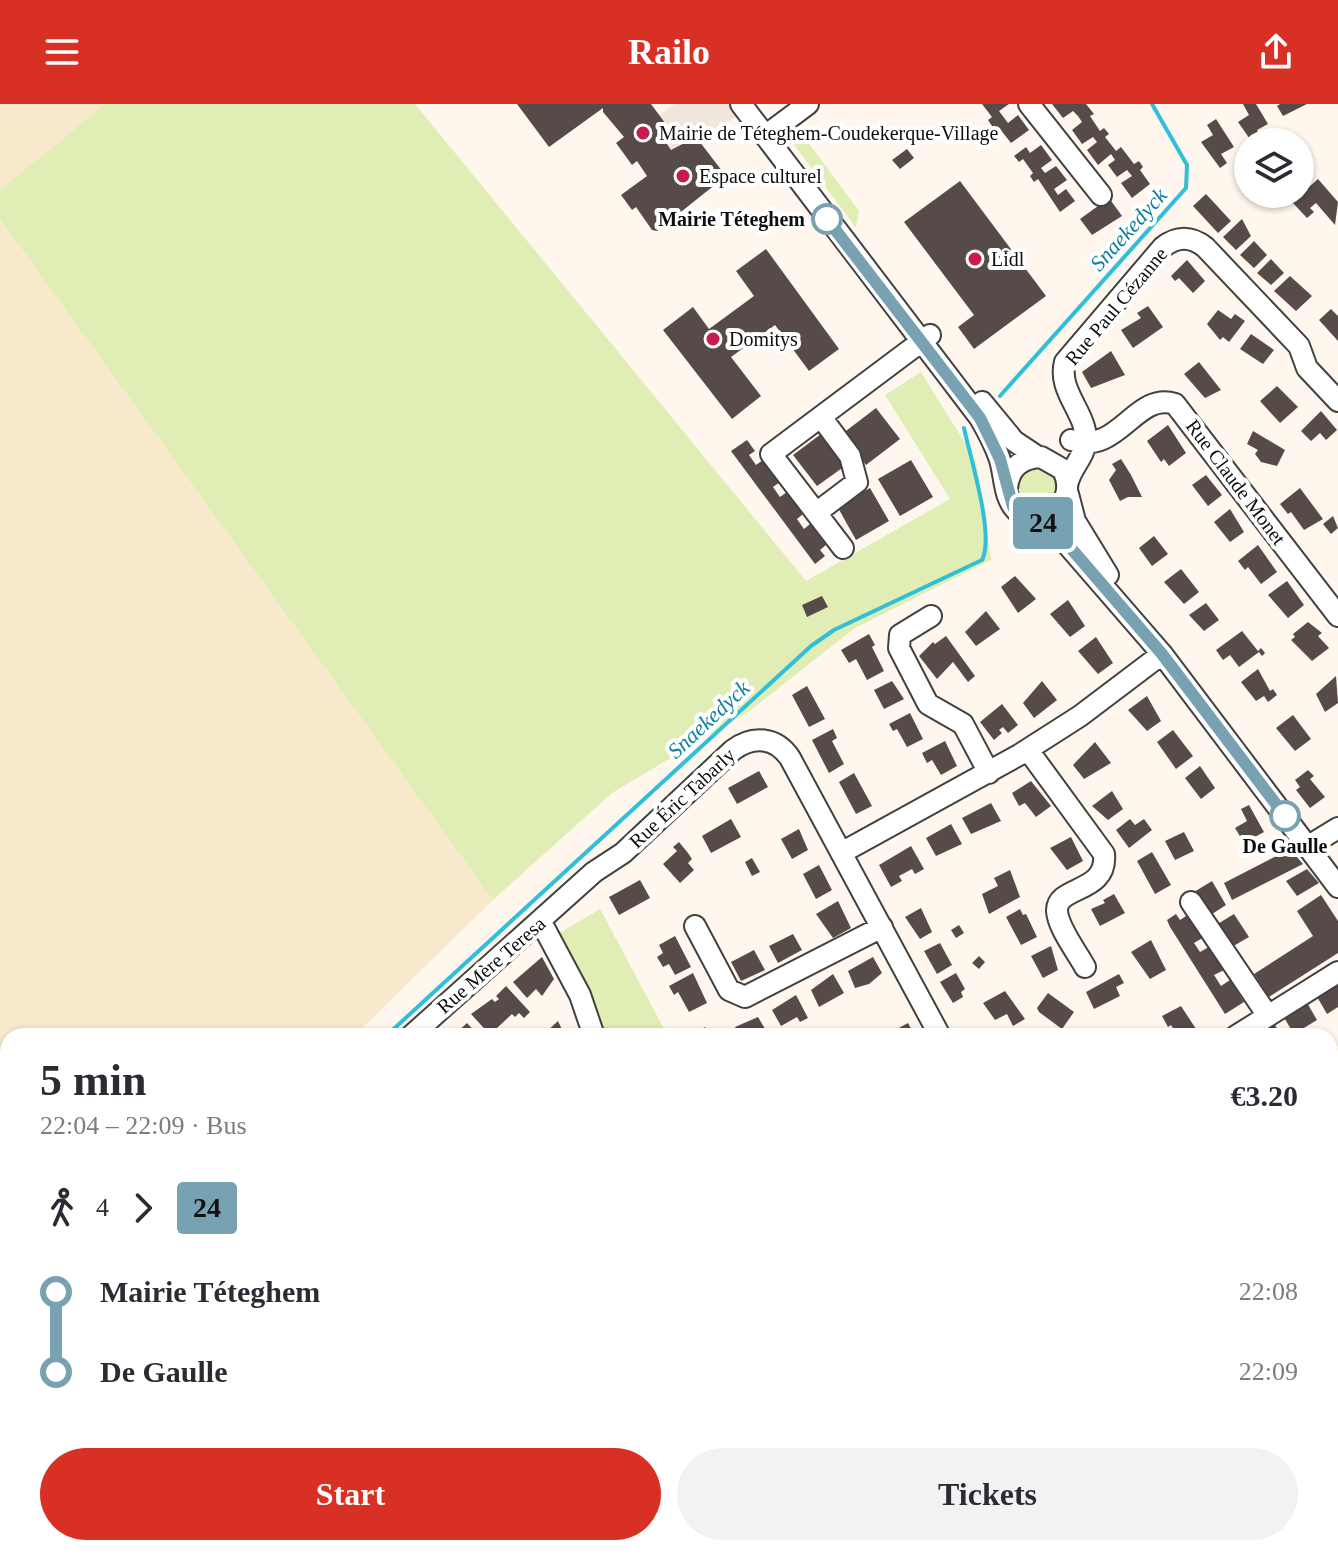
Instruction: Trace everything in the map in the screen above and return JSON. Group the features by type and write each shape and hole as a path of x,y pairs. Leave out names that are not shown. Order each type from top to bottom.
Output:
{"street":[{"path":"741,104 770,133 925,339 980,418 997,451 1013,507 1058,534 1162,654"},
{"path":"757,104 770,133"},
{"path":"770,133 808,104"},
{"path":"1029,104 1101,195"},
{"name":"Rue Paul Cézanne","path":"1068,488 1078,442 1063,377 1065,362 1163,247 1174,240 1189,238 1201,244 1297,343 1307,368 1338,401"},
{"path":"843,548 771,454 925,339"},
{"path":"925,339 1014,441 1062,469 1073,517 1091,550 1162,654 1338,887"},
{"name":"Rue Claude Monet","path":"1078,442 1105,440 1152,405 1175,404 1338,616"},
{"path":"816,513 857,482 850,456 821,417"},
{"path":"1007,488 1016,466 1062,453 1078,442"},
{"path":"1034,519 1057,512 1068,488"},
{"path":"931,616 900,635 899,648 930,707 963,724 989,773"},
{"path":"841,853 1028,750 1080,716 1162,654"},
{"name":"Rue Éric Tabarly","path":"571,895 623,853 733,750 750,741 770,741 787,753 936,1028"},
{"path":"1028,750 1104,854 1099,878 1064,898 1057,908 1058,917 1085,967"},
{"path":"1307,847 1338,828"},
{"name":"Rue Mère Teresa","path":"420,1028 571,895"},
{"path":"1191,902 1268,1016"},
{"path":"541,922 580,995 591,1028"},
{"path":"695,926 729,990 745,997 882,927"},
{"path":"1249,1028 1338,972"}],"shaded area":[{"path":"0,104 105,104 0,190"},
{"path":"675,104 736,104 740,115 671,150 665,141 669,136 659,115"},
{"path":"0,219 493,900 362,1028 0,1028"}],"green space":[{"path":"105,104 415,104 806,581 950,499 885,395 921,372 976,461 991,560 855,628 748,712 612,793 493,900 0,219 0,190"},
{"path":"794,123 859,211 856,228 789,138"},
{"path":"1037,468 1052,474 1058,489 1052,504 1037,510 1022,504 1016,489 1022,474"},
{"path":"600,909 664,1028 601,1028 556,935"}],"building":[{"path":"517,104 651,104 668,127 665,130 670,136 665,141 671,150 696,137 726,176 657,231 652,230 636,207 632,210 621,195 647,176 637,161 632,165 616,143 624,137 603,108 549,147"},
{"path":"982,104 1009,104 999,111 1008,123 1018,115 1029,130 1011,143 1000,129 996,131 992,126 988,120 992,117"},
{"path":"1052,104 1086,104 1094,114 1090,116 1100,131 1104,128 1109,134 1105,137 1116,151 1121,147 1134,164 1139,161 1143,167 1140,170 1150,184 1132,198 1121,183 1132,176 1127,170 1117,177 1108,165 1115,160 1111,154 1098,165 1087,150 1097,142 1093,137 1082,144 1072,130 1082,122 1078,116 1073,111 1063,118"},
{"path":"1243,104 1256,104 1268,124 1261,128 1242,128 1238,122 1249,115"},
{"path":"1307,104 1283,116 1277,106"},
{"path":"1216,119 1234,147 1221,154 1227,163 1220,168 1201,142 1213,135 1207,125"},
{"path":"1041,145 1052,160 1041,168 1045,173 1056,166 1067,180 1054,189 1058,195 1066,189 1075,201 1060,212 1038,179 1034,182 1030,176 1033,173 1023,159 1019,162 1014,156 1026,147 1030,153"},
{"path":"907,149 914,158 900,169 892,160"},
{"path":"1318,179 1338,202 1335,225 1316,203 1314,205 1314,183"},
{"name":"Lidl","path":"960,181 1046,296 974,349 958,327 974,315 904,222"},
{"path":"1206,194 1231,221 1218,233 1193,206"},
{"path":"1109,198 1122,216 1092,235 1080,219"},
{"path":"1298,208 1310,208 1314,212 1307,218"},
{"path":"1242,219 1251,236 1236,250 1223,237"},
{"path":"1254,241 1267,255 1254,268 1240,255"},
{"name":"Domitys","path":"766,249 839,349 809,371 775,325 731,357 761,396 732,419 663,330 693,307 709,329 754,296 736,271"},
{"path":"1271,259 1284,273 1271,285 1257,273"},
{"path":"1187,260 1205,281 1193,293 1179,278 1175,281 1171,276"},
{"path":"1290,276 1312,296 1296,311 1274,291"},
{"path":"1148,306 1163,327 1133,348 1121,330 1141,318 1137,313"},
{"path":"1331,309 1338,316 1338,341 1319,320"},
{"path":"1218,310 1231,319 1235,314 1245,321 1229,342 1223,337 1220,340 1207,324"},
{"path":"1251,334 1274,350 1263,364 1240,349"},
{"path":"1111,351 1125,375 1091,388 1082,372"},
{"path":"1199,362 1221,390 1205,398 1184,374"},
{"path":"1277,386 1298,407 1280,423 1260,401"},
{"path":"876,408 900,439 866,465 842,434"},
{"path":"1321,411 1337,430 1326,440 1320,433 1311,441 1301,431"},
{"path":"1168,425 1186,453 1169,466 1164,459 1161,462 1147,441"},
{"path":"1253,431 1285,450 1277,466 1261,462 1255,454 1258,450 1247,444"},
{"path":"821,434 845,466 817,486 793,455"},
{"path":"747,440 755,451 749,455 756,465 763,460 780,482 773,487 780,497 787,492 803,514 797,519 804,529 810,524 826,545 820,550 825,556 815,564 731,451"},
{"path":"1121,459 1142,497 1128,497 1120,501 1109,480 1116,470 1112,464"},
{"path":"911,460 933,497 900,516 878,479"},
{"path":"1206,475 1222,495 1208,506 1192,485"},
{"path":"870,488 889,521 856,540 837,506"},
{"path":"1300,488 1323,519 1304,530 1291,512 1288,514 1280,504"},
{"path":"1230,509 1244,532 1230,542 1214,522"},
{"path":"1333,516 1338,528 1331,534 1323,524"},
{"path":"1154,536 1168,554 1152,566 1139,548"},
{"path":"1258,545 1277,572 1261,584 1248,567 1245,570 1238,561"},
{"path":"1181,569 1199,592 1184,604 1164,582"},
{"path":"1015,576 1036,599 1018,613 1001,587"},
{"path":"1287,581 1304,605 1288,618 1268,595"},
{"path":"822,596 828,607 807,617 802,605"},
{"path":"1068,600 1085,626 1070,637 1050,614"},
{"path":"1206,603 1219,620 1204,631 1189,615"},
{"path":"986,611 1000,629 976,646 965,632"},
{"path":"1308,622 1322,633 1318,636 1329,648 1312,661 1291,640 1295,637 1293,634"},
{"path":"1242,631 1258,651 1261,648 1265,653 1262,656 1259,652 1239,667 1230,655 1223,660 1216,650"},
{"path":"869,634 884,671 867,680 856,659 849,663 841,650"},
{"path":"946,636 975,676 968,682 953,662 937,679 919,656 933,642 935,644"},
{"path":"1096,637 1113,663 1098,674 1078,651"},
{"path":"1258,669 1270,691 1273,689 1277,695 1268,702 1264,696 1256,701 1241,682"},
{"path":"1336,676 1338,703 1325,712 1316,694"},
{"path":"892,681 904,699 884,709 874,690"},
{"path":"1042,681 1057,700 1034,718 1023,703"},
{"path":"807,686 825,719 809,727 792,695"},
{"path":"1147,696 1161,721 1147,731 1128,710"},
{"path":"1002,704 1018,725 1008,733 1003,727 999,730 1002,733 994,740 980,722"},
{"path":"910,713 923,739 907,747 897,729 893,731 889,724"},
{"path":"1293,715 1311,739 1295,751 1276,728"},
{"path":"833,729 837,738 832,741 844,764 829,773 812,740"},
{"path":"1173,730 1193,756 1176,769 1157,742"},
{"path":"945,741 957,766 941,775 932,760 927,763 922,753"},
{"path":"1095,742 1111,763 1084,779 1073,765"},
{"path":"1200,766 1215,788 1201,799 1185,778"},
{"path":"1308,770 1314,776 1310,779 1325,797 1310,808 1296,790 1300,787 1295,780"},
{"path":"759,771 768,787 737,804 728,788"},
{"path":"854,773 872,806 856,814 839,782"},
{"path":"1031,781 1051,806 1036,817 1025,803 1019,806 1012,793"},
{"path":"1112,791 1123,809 1108,820 1092,806"},
{"path":"991,803 1001,821 971,834 962,818"},
{"path":"1249,805 1264,832 1244,843 1235,828 1247,821 1241,809"},
{"path":"731,819 741,837 711,853 702,836"},
{"path":"1130,819 1135,825 1144,819 1152,830 1129,848 1116,830"},
{"path":"951,824 962,844 936,856 926,838"},
{"path":"799,829 808,850 792,859 781,839"},
{"path":"1184,832 1194,851 1175,860 1165,841"},
{"path":"1071,837 1083,861 1067,870 1050,848"},
{"path":"679,842 692,859 688,863 694,870 680,883 663,864 677,851 673,847"},
{"path":"911,846 924,869 915,874 912,869 899,876 902,881 891,887 879,865"},
{"path":"1290,849 1303,864 1232,900 1224,883"},
{"path":"1152,852 1171,885 1155,894 1137,861"},
{"path":"752,858 760,872 752,876 745,862"},
{"path":"819,865 832,890 816,899 803,874"},
{"path":"1307,869 1319,883 1297,896 1286,881"},
{"path":"1010,870 1020,897 989,914 982,894 998,886 994,878"},
{"path":"640,880 650,898 619,915 609,897"},
{"path":"1212,881 1226,905 1209,916 1194,892"},
{"path":"1114,894 1125,913 1100,926 1091,909 1105,903 1103,900"},
{"path":"1321,895 1338,921 1338,953 1269,997 1254,974 1313,936 1297,911"},
{"path":"838,901 851,928 833,938 816,914"},
{"path":"921,908 932,932 920,939 905,917"},
{"path":"1020,909 1023,915 1026,914 1037,937 1021,945 1006,917"},
{"path":"1176,914 1180,920 1189,914 1204,937 1194,943 1200,952 1209,947 1224,970 1214,975 1221,986 1230,980 1244,1002 1225,1014 1170,927 1167,920"},
{"path":"1234,914 1249,937 1230,948 1216,925"},
{"path":"959,925 964,933 956,938 951,930"},
{"path":"793,934 802,950 778,963 769,946"},
{"path":"675,936 691,967 675,975 669,964 663,967 657,957 663,953 659,945"},
{"path":"1151,940 1166,970 1150,979 1131,952"},
{"path":"940,943 952,965 937,974 924,951"},
{"path":"1051,946 1058,970 1043,978 1031,956"},
{"path":"754,950 765,970 741,981 731,962"},
{"path":"979,956 985,962 979,969 972,963"},
{"path":"542,957 554,979 542,996 536,989 527,998 513,982"},
{"path":"873,957 882,973 869,984 855,988 848,971"},
{"path":"693,973 707,1003 689,1012 678,992 674,995 669,986"},
{"path":"956,973 965,989 961,992 963,997 953,1003 940,982"},
{"path":"833,974 844,993 819,1007 811,990"},
{"path":"1119,974 1124,983 1116,987 1120,996 1094,1009 1086,992"},
{"path":"1338,981 1338,1007 1327,1014 1316,995"},
{"path":"506,986 530,1012 524,1018 519,1013 515,1017 512,1014 497,1028 484,1028 471,1014 492,999 495,1002 499,999 496,996"},
{"path":"1005,991 1025,1019 1013,1026 1007,1014 995,1020 983,1003"},
{"path":"1048,993 1074,1012 1061,1028 1037,1008"},
{"path":"796,995 808,1018 800,1022 797,1017 781,1026 772,1010"},
{"path":"1306,1001 1317,1020 1304,1028 1290,1028 1283,1016"},
{"path":"1181,1006 1196,1028 1168,1027 1162,1016"},
{"path":"758,1017 764,1028 736,1028"},
{"path":"1273,1022 1277,1028 1263,1028"}],"waterway":[{"name":"Snaekedyck","path":"1000,396 1186,188 1187,165 1152,104"},
{"name":"Snaekedyck","path":"395,1028 811,646 834,630 982,560 986,533 984,515 964,428"}],"bus line":[{"name":"24","path":"827,219 980,418 1000,459 1013,507 1023,515 1051,527 1063,539 1162,654 1285,816"}],"place":[{"name":"Mairie de Téteghem-Coudekerque-Village","path":"643,133"},
{"name":"Espace culturel","path":"683,176"},
{"name":"Mairie Téteghem","path":"827,219"},
{"name":"Lidl","path":"975,259"},
{"name":"Domitys","path":"713,339"},
{"name":"De Gaulle","path":"1285,816"}]}
